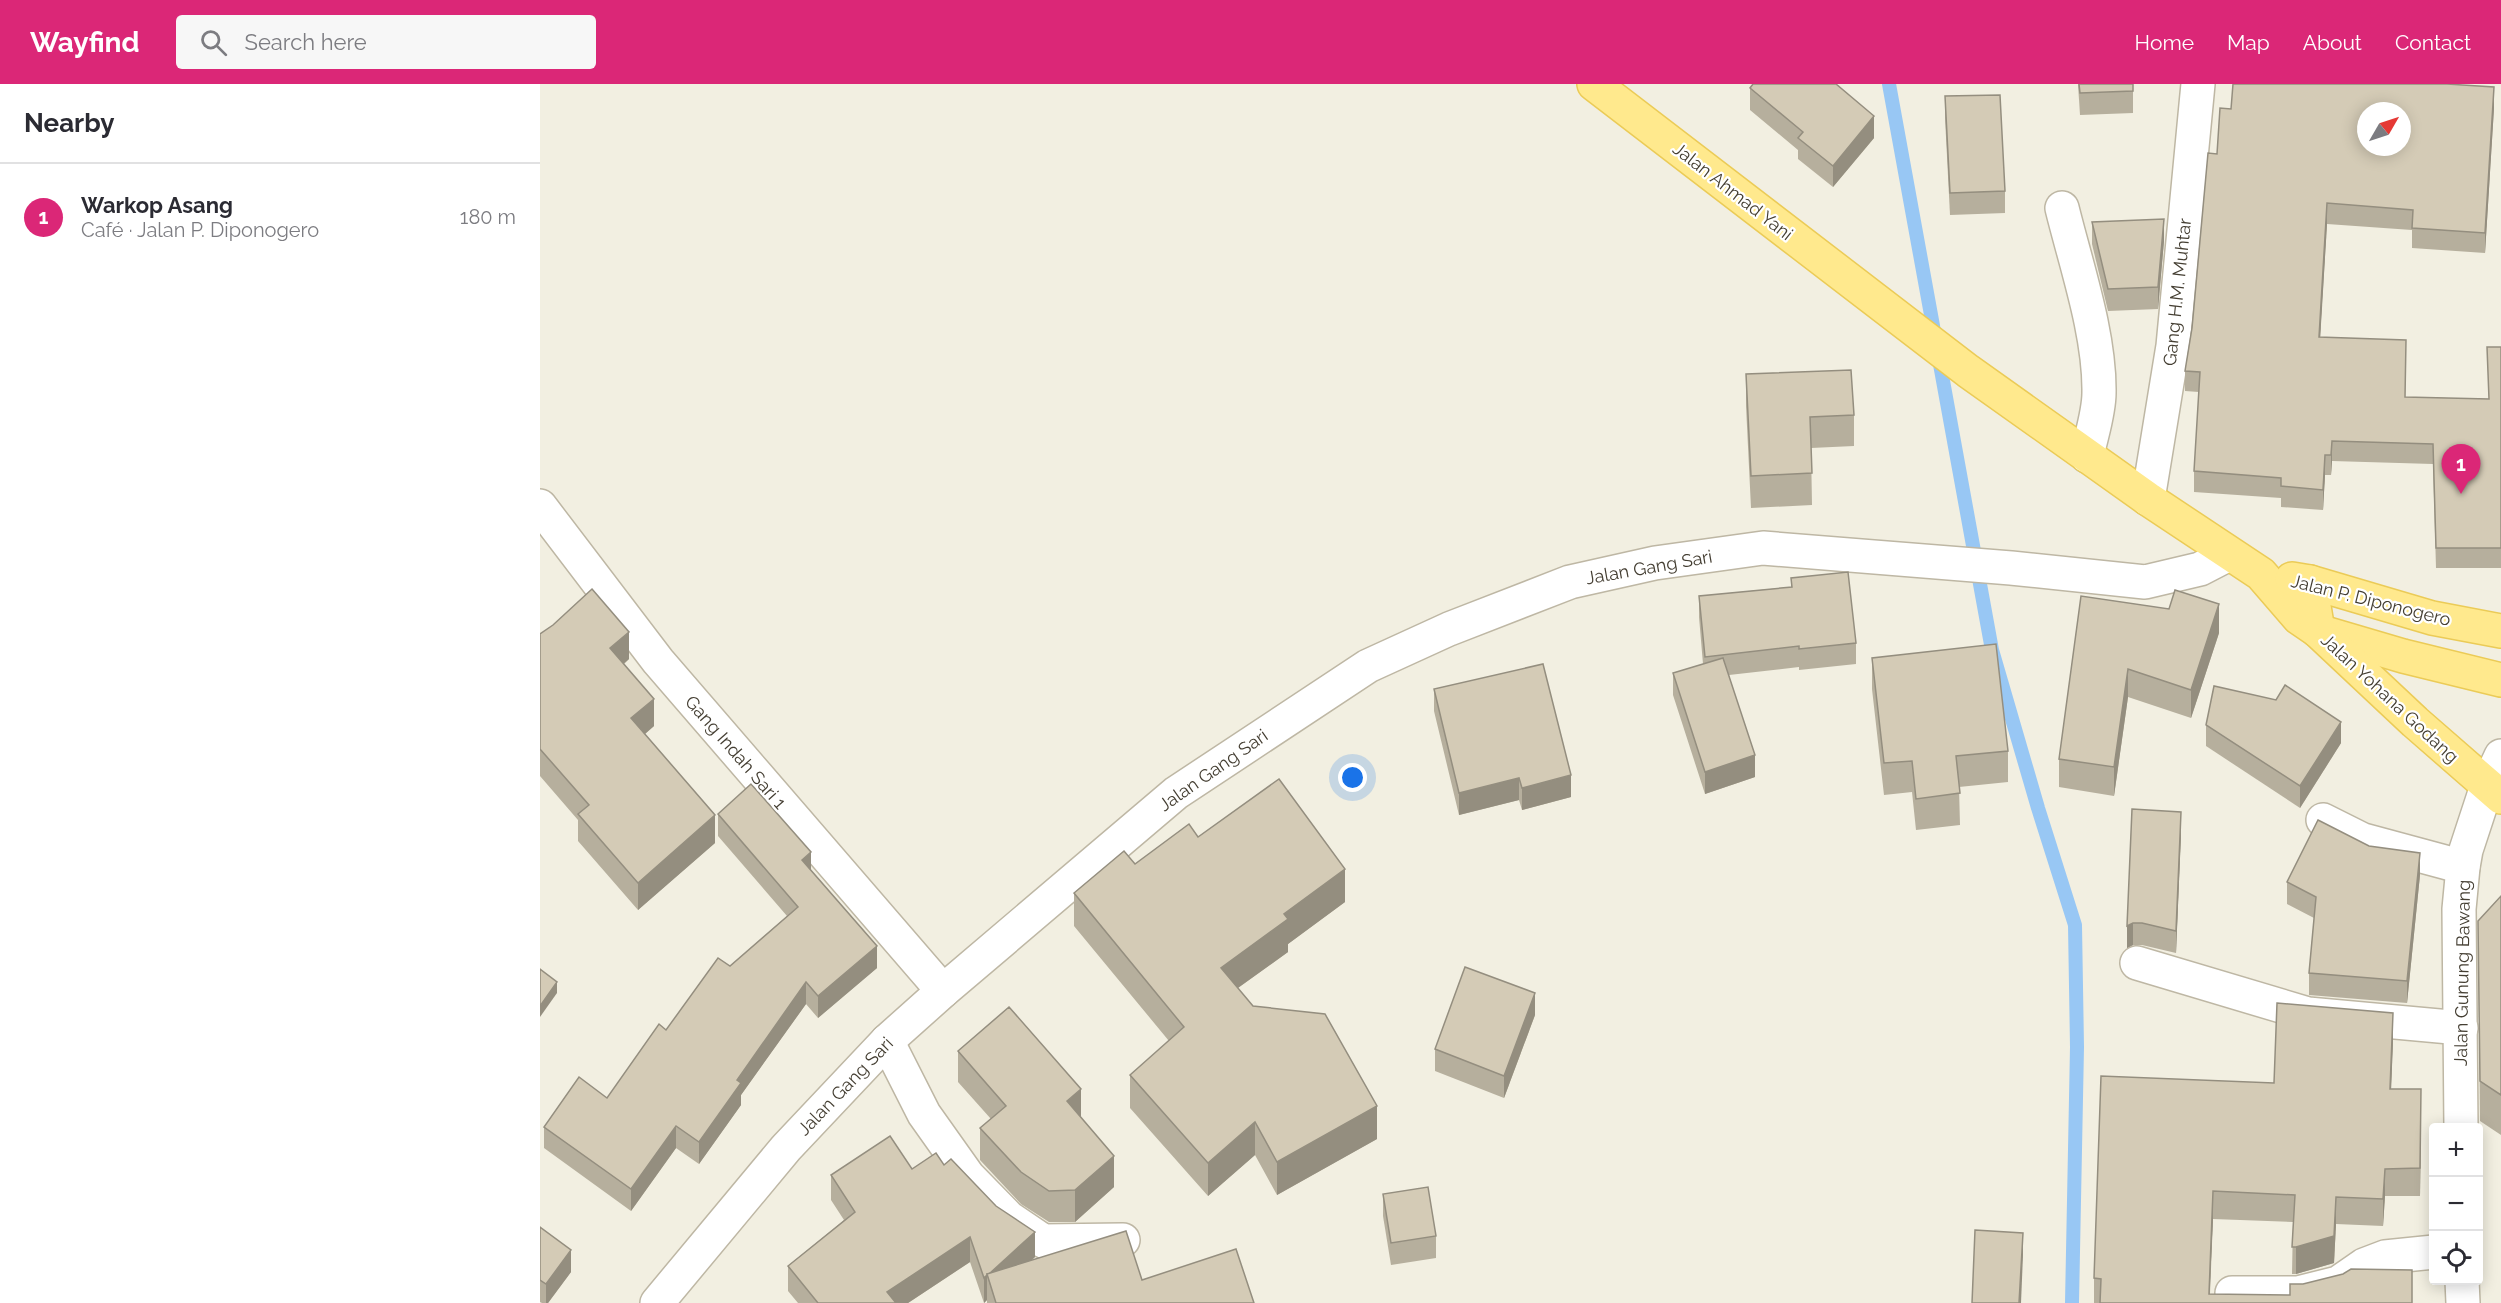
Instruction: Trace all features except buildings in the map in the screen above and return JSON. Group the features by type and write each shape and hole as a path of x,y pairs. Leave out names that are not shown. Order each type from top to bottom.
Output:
{"main road":[{"name":"Jalan Ahmad Yani","path":"1594,84 1968,371 2148,499 2260,574"},
{"name":"Jalan P. Diponogero","path":"2260,574 2310,582 2432,618 2501,631"},
{"name":"Jalan P. Diponogero","path":"2260,574 2299,618 2318,631 2403,656 2501,680"},
{"name":"Jalan Yohana Godang","path":"2310,582 2318,631 2415,722 2494,791"}],"street":[{"name":"Gang H.M. Muhtar","path":"2148,499 2173,346 2198,84"},
{"path":"2062,208 2094,342 2098,370 2099,395 2087,456"},
{"name":"Gang Indah Sari 1","path":"540,506 658,661 943,991"},
{"name":"Jalan Gang Sari","path":"657,1303 786,1148 888,1041 943,991 1176,793 1368,666 1449,629 1570,582 1677,560 1763,548 2011,568 2145,582 2200,569 2229,554"},
{"path":"574,607 600,584"},
{"name":"Jalan Gunung Bawang","path":"2461,1123 2459,909 2463,867 2466,850 2494,791 2501,756"},
{"path":"2323,820 2363,840 2463,867"},
{"path":"2137,963 2308,1014 2461,1028"},
{"path":"888,1041 924,1114 968,1176 1009,1218 1043,1241 1123,1240"},
{"path":"2232,1293 2298,1293 2338,1283 2364,1265 2385,1257 2429,1252"},
{"path":"2462,1285 2463,1303"}],"waterway":[{"path":"1889,84 1992,650 2075,925 2077,1047 2072,1303"}],"place":[{"name":"Warkop Asang","path":"2461,494"}]}
